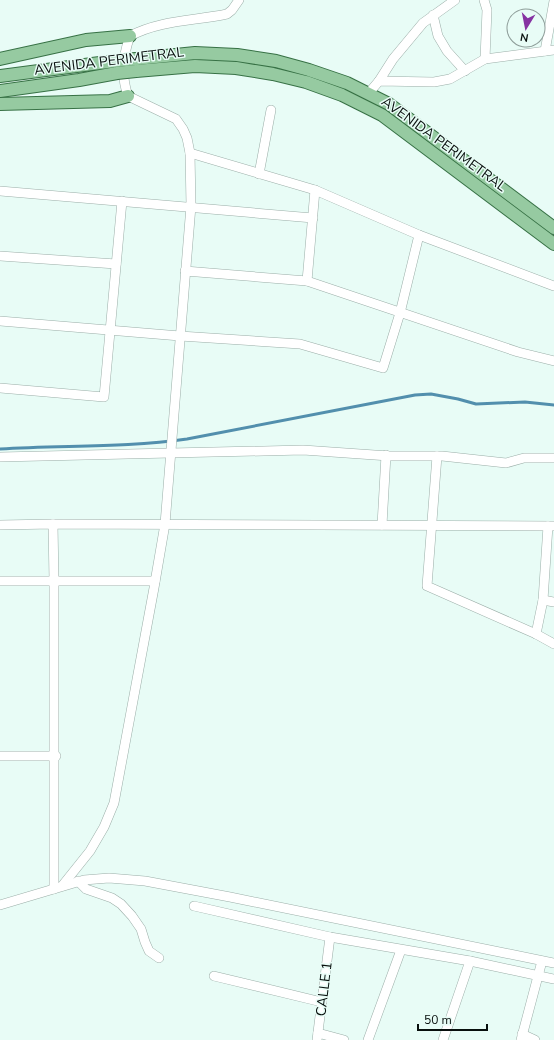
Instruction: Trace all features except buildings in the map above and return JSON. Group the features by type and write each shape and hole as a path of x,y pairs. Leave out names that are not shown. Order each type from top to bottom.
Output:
{"main road":[{"path":"0,59 86,40 130,36"},
{"name":"AVENIDA PERIMETRAL","path":"0,76 115,61 195,53 237,55 309,70 347,83 389,104 554,228"},
{"name":"AVENIDA PERIMETRAL","path":"0,91 136,71 195,66 236,68 274,74 306,82 342,95 382,115 554,244"},
{"path":"0,104 110,101 128,96"}],"street":[{"path":"58,888 90,851 104,827 114,804 165,524 191,206 190,153 187,138 183,129 176,118 128,96 123,58 130,36 142,30 166,23 227,14 239,0"},
{"path":"368,94 379,81 393,59 423,23 455,0"},
{"path":"484,0 487,10 485,59"},
{"path":"379,81 434,82 450,79 485,59 549,51 554,2"},
{"path":"433,15 438,36 448,51 465,71"},
{"path":"259,174 271,110"},
{"path":"190,153 316,190 419,235 554,286"},
{"path":"0,190 312,218"},
{"path":"307,281 312,218 316,190"},
{"path":"0,388 104,397 122,201"},
{"path":"0,321 300,344 383,368 400,313 419,235"},
{"path":"0,256 116,264"},
{"path":"185,271 307,281 518,352 554,361"},
{"path":"0,457 171,444 303,450 386,456 438,456 506,463 524,458 554,458"},
{"path":"382,525 386,456"},
{"path":"438,456 427,586 536,634 554,644"},
{"path":"53,524 58,888"},
{"path":"0,525 165,524 551,526 543,600 536,634"},
{"path":"0,582 155,581"},
{"path":"543,600 554,602"},
{"path":"0,756 55,756"},
{"path":"0,905 84,880 109,878 145,881 554,963"},
{"path":"78,881 86,889 112,898 121,904 141,929 149,951 159,958"},
{"path":"194,906 330,937 470,961 554,979"},
{"name":"CALLE 1","path":"318,1036 330,937"},
{"path":"368,1040 401,950"},
{"path":"535,1040 521,1037 542,960"},
{"path":"443,1040 470,961"},
{"path":"214,976 322,1002"},
{"path":"318,1036 344,1040"}],"waterway":[{"path":"0,449 164,442 187,439 415,395 431,394 476,404 525,402 554,405"}]}
